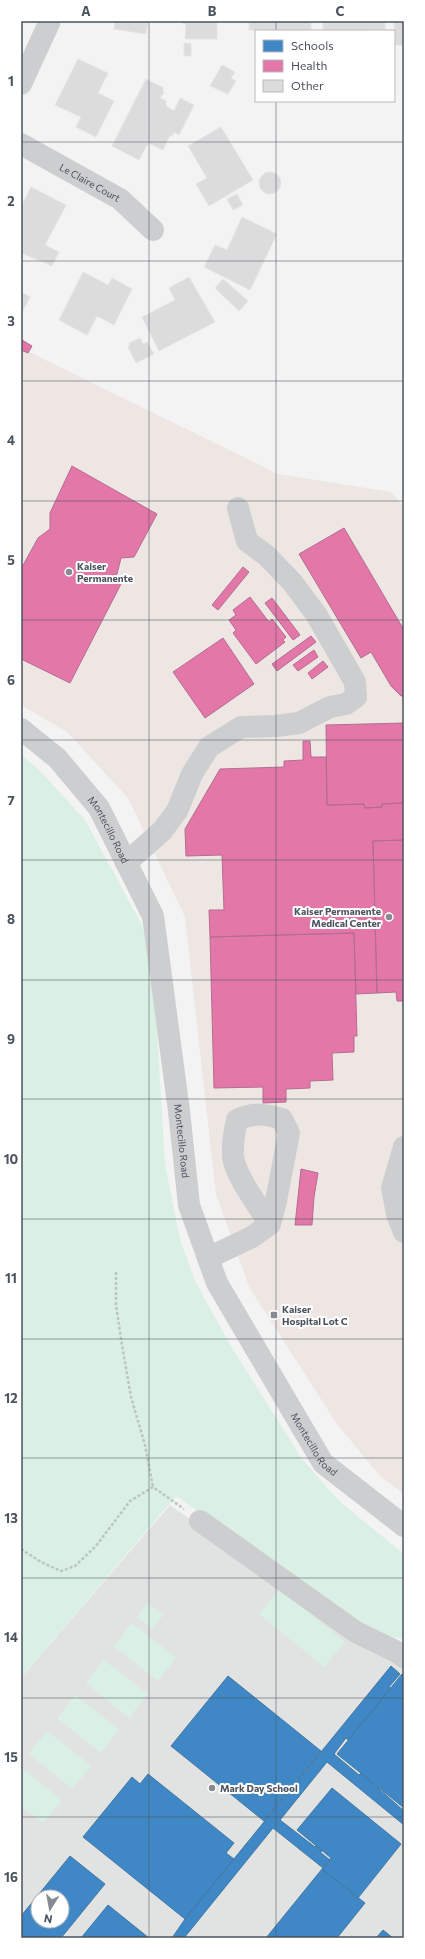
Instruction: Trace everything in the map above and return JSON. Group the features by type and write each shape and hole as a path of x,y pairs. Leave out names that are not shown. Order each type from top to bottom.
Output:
{"street":[{"path":"21,83 50,21"},
{"name":"Le Claire Court","path":"21,144 120,199 154,230"},
{"path":"126,863 162,831 177,811 192,774 209,747 241,727 276,726 299,723 330,707 346,704 356,697 355,682 316,614 292,582 267,556 247,541 238,508"},
{"name":"Montecillo Road","path":"21,729 57,758 99,808 153,916 179,1111 189,1206 217,1283 323,1463 404,1526"},
{"path":"404,1147 392,1188 397,1214 404,1232"},
{"path":"208,1258 252,1237 270,1224"},
{"path":"200,1521 356,1632 404,1657"}],"path":[{"path":"116,1272 116,1305 127,1375 131,1397 146,1445 153,1487 200,1521"},
{"path":"21,1549 41,1562 61,1571 75,1566 96,1546 130,1501 153,1487"}],"shaded area":[{"path":"21,348 278,474 391,492 404,507 404,1494 380,1476 337,1424 249,1287 216,1194 185,917 128,798 67,732 21,705"},
{"name":"Mark Day School","path":"170,1505 364,1644 404,1667 404,1938 21,1938 21,1678"}],"green space":[{"path":"21,754 43,774 85,820 143,927 155,997 165,1164 180,1240 196,1283 228,1341 302,1459 339,1501 404,1554 404,1639 383,1636 330,1604 176,1496 21,1678"},
{"path":"280,1589 345,1642 324,1667 259,1614"},
{"path":"148,1603 163,1615 153,1629 137,1617"},
{"path":"132,1623 176,1658 158,1681 114,1646"},
{"path":"104,1660 148,1694 129,1718 86,1683"},
{"path":"75,1695 119,1729 101,1753 57,1718"},
{"path":"47,1731 91,1766 72,1789 29,1754"},
{"path":"21,1768 62,1800 43,1823 21,1806"}],"building: Schools":[{"path":"391,1666 400,1674 389,1687 391,1688 348,1740 346,1738 334,1754 359,1775 361,1773 404,1811 404,1825 327,1762 280,1820 322,1851 320,1852 330,1860 323,1868 273,1828 184,1938 172,1938 185,1919"},
{"path":"402,1674 404,1676 404,1808 337,1754"},
{"path":"228,1676 321,1751 264,1821 171,1746"},
{"path":"148,1774 234,1843 226,1853 234,1859 185,1919 83,1837 132,1777 140,1784"},
{"path":"332,1788 401,1844 358,1898 322,1869 331,1858 297,1830"},
{"path":"70,1856 105,1884 70,1927 70,1889 43,1889"},
{"path":"322,1869 365,1903 337,1938 266,1938"},
{"path":"30,1905 30,1929 68,1929 61,1938 21,1938 21,1916"},
{"path":"108,1905 149,1938 81,1938"},
{"path":"383,1930 393,1938 376,1938"}],"building: Health":[{"path":"22,340 32,346 28,353 21,350"},
{"name":"Kaiser Permanente","path":"72,466 157,514 134,557 121,558 117,574 106,577 122,582 70,683 21,659 21,569 38,538 50,529 50,513"},
{"path":"344,528 404,630 404,696 401,696 391,686 371,652 361,658 299,554"},
{"path":"243,567 249,572 218,610 212,605"},
{"path":"250,597 269,622 272,619 286,637 283,640 285,642 256,664 233,633 236,630 229,620 236,615 233,610"},
{"path":"272,598 300,635 293,640 265,603"},
{"path":"311,636 316,642 277,671 272,664"},
{"path":"223,638 254,684 205,718 173,672"},
{"path":"314,650 318,657 298,671 293,665"},
{"path":"323,661 328,667 312,679 308,673"},
{"path":"404,723 404,803 382,804 382,807 365,808 364,804 327,805 326,725"},
{"path":"303,741 310,741 311,757 326,757 327,805 364,804 365,808 382,807 382,804 404,803 404,840 373,841 377,993 356,994 354,933 210,937 209,910 224,910 222,855 186,856 185,829 220,769 284,767 284,761 303,760"},
{"name":"Kaiser Permanente Medical Center","path":"404,840 404,1001 397,1001 396,992 377,993 373,841"},
{"path":"354,933 357,1036 354,1036 354,1052 332,1053 333,1080 310,1081 310,1088 286,1089 286,1102 263,1103 263,1087 214,1088 210,937"},
{"path":"301,1169 318,1173 314,1197 312,1225 295,1225"}],"building: Other":[{"path":"115,21 148,21 146,34 114,29"},
{"path":"183,21 217,21 217,39 185,39 186,24 183,24"},
{"path":"249,21 311,21 311,30 249,30"},
{"path":"323,21 385,21 385,30 323,30"},
{"path":"394,21 404,21 404,45 395,45"},
{"path":"184,43 191,44 191,56 184,56"},
{"path":"78,59 108,73 98,93 114,101 96,137 76,127 81,117 55,105"},
{"path":"222,65 235,72 231,78 236,81 228,94 210,86"},
{"path":"146,79 164,88 162,90 164,92 160,98 166,101 166,106 174,111 180,98 194,105 179,135 174,132 172,136 170,135 163,150 148,143 139,160 112,146"},
{"path":"221,127 253,180 209,206 196,184 207,178 188,146"},
{"path":"270,172 278,175 281,183 278,191 270,194 262,191 259,183 262,175"},
{"path":"31,187 66,205 45,245 59,252 52,266 21,253 21,207"},
{"path":"237,194 243,205 233,210 227,199"},
{"path":"242,217 277,234 250,290 204,267 215,245 227,250"},
{"path":"83,272 108,285 112,278 132,289 114,325 97,316 87,335 59,320"},
{"path":"189,277 215,322 159,351 142,317 175,300 169,288"},
{"path":"223,279 248,301 239,311 215,288"},
{"path":"21,292 30,297 21,314"},
{"path":"140,338 143,344 147,342 154,354 136,363 128,347 130,346 129,343"}],"place":[{"name":"Kaiser Permanente","path":"69,572"},
{"name":"Kaiser Permanente Medical Center","path":"389,917"},
{"name":"Kaiser Hospital Lot C","path":"274,1315"},
{"name":"Mark Day School","path":"212,1788"}]}
